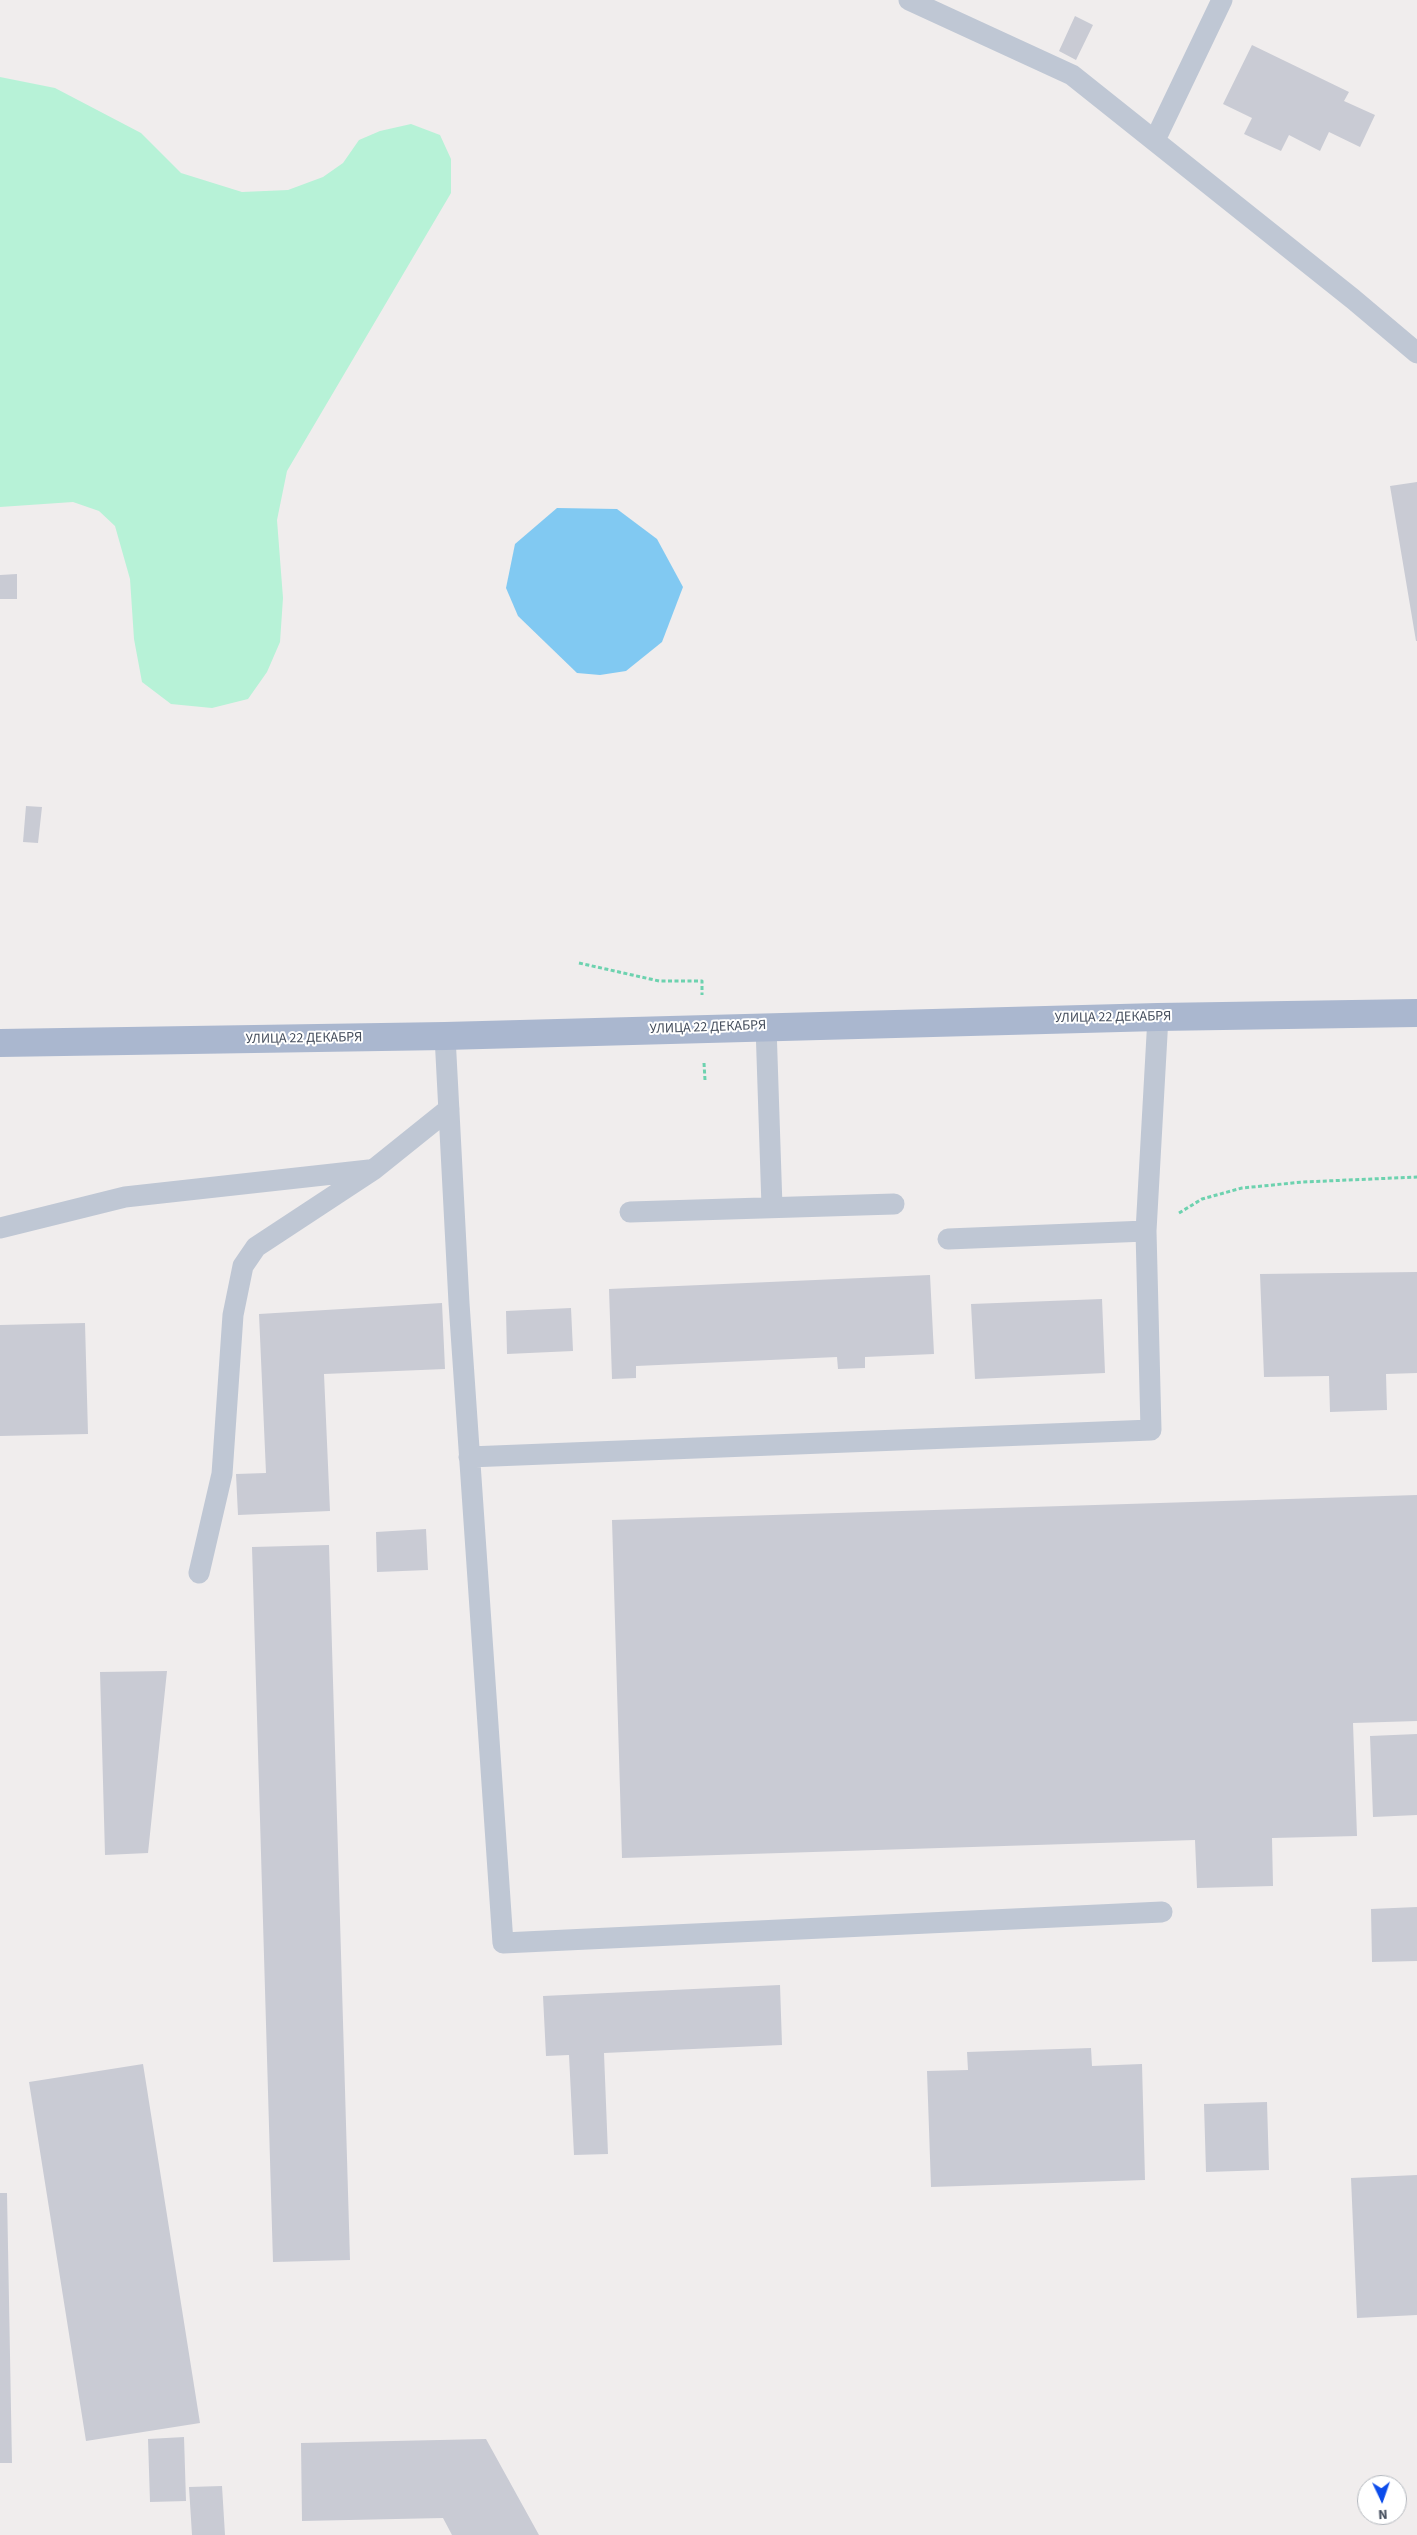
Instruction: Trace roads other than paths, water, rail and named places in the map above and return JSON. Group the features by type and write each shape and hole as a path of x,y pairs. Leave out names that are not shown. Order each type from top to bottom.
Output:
{"main road":[{"name":"УЛИЦА 22 ДЕКАБРЯ","path":"0,1043 445,1036 766,1026 1417,1013"}],"lane":[{"path":"908,0 1072,75 1417,353"},
{"path":"1155,140 1222,0"},
{"path":"469,1457 1151,1430 1146,1231 1158,1017"},
{"path":"766,1026 772,1208"},
{"path":"445,1036 469,1457 503,1943 1162,1912"},
{"path":"199,1573 222,1474 234,1315 243,1266 256,1247 373,1170 449,1109"},
{"path":"0,1228 125,1197 373,1170"},
{"path":"630,1212 894,1204"},
{"path":"948,1239 1146,1231"}],"water":[{"path":"557,508 617,509 657,539 683,587 662,642 626,671 600,675 577,673 518,616 506,588 515,544"}]}
